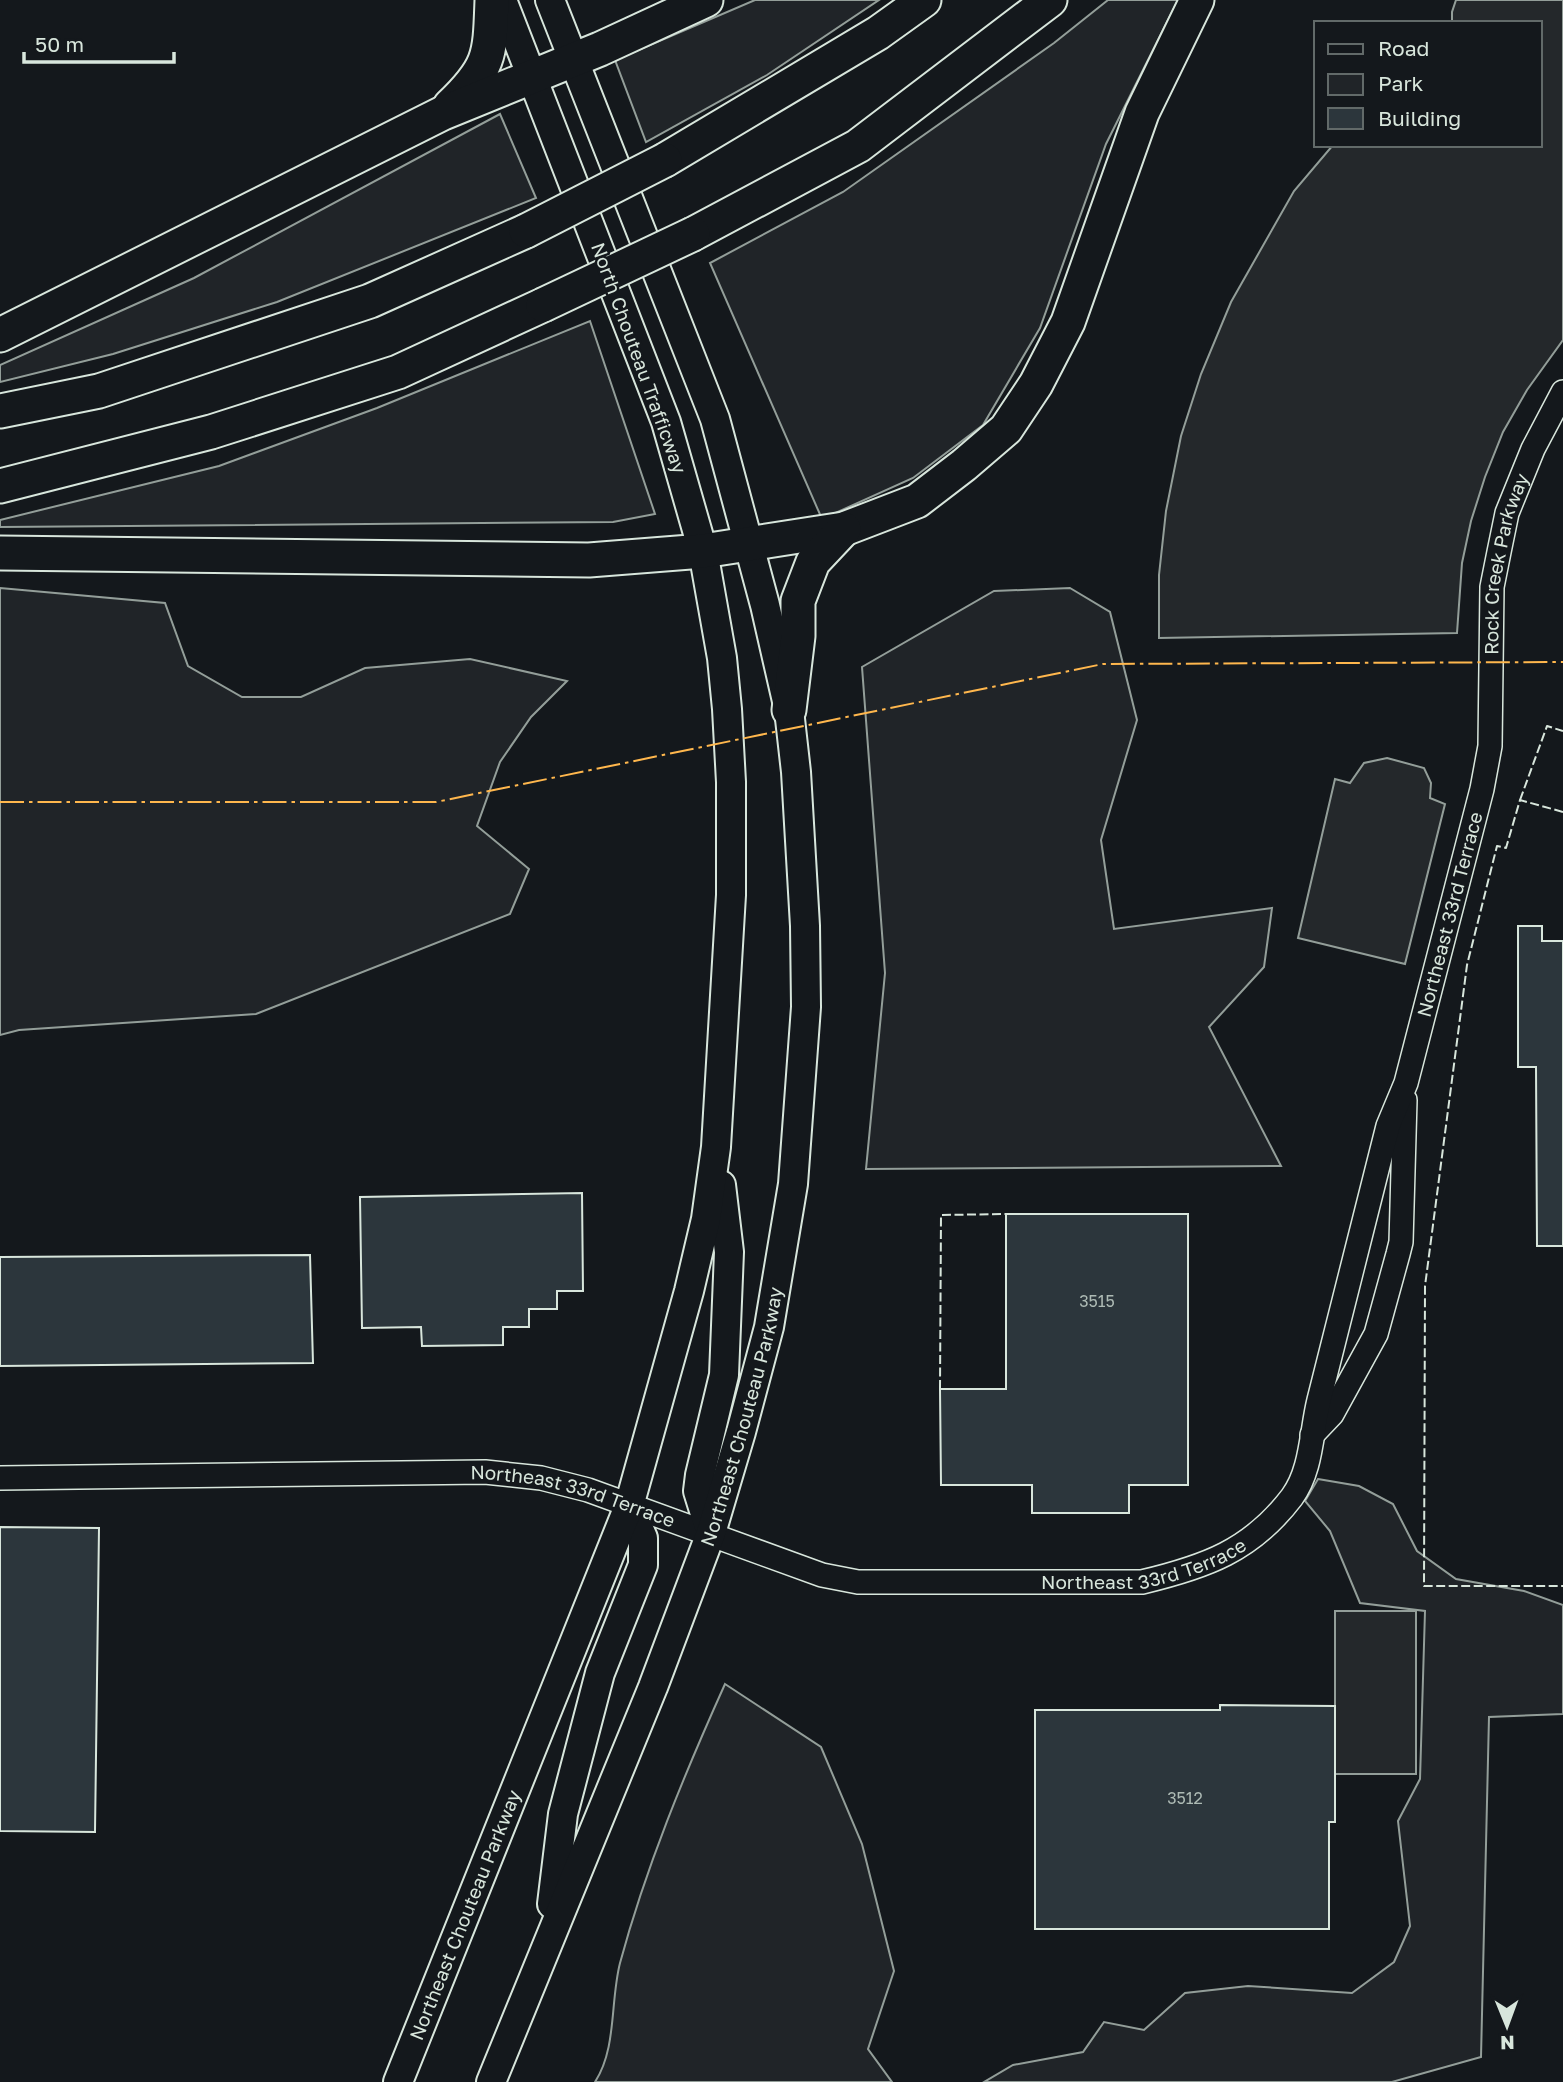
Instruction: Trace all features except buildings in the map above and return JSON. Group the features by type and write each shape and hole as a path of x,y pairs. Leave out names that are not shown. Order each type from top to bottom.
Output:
{"highway":[{"path":"443,113 474,84 485,66 491,38 492,0"},
{"path":"0,335 443,113 574,60 706,0"},
{"path":"0,411 99,391 370,300 526,231 665,160 878,33 924,0"},
{"path":"0,486 211,432 398,372 543,305 694,234 858,146 1050,0"},
{"path":"0,553 589,560 703,551 844,530 917,501 1006,429 1036,384 1068,322 1142,113 1196,0"},
{"path":"789,710 798,636 798,601 813,562 844,530"}],"main road":[{"name":"North Chouteau Trafficway","path":"502,0 666,422 703,551 722,658 728,728"},
{"path":"550,0 715,419 750,545 789,710"},
{"name":"Northeast Chouteau Parkway","path":"491,2082 653,1687 711,1533 769,1327 793,1184 806,993 802,847 789,710"},
{"name":"Northeast Chouteau Parkway","path":"398,2082 629,1506 689,1291 706,1219 716,1147 731,895 732,807 728,728"},
{"path":"711,1533 698,1491 724,1376 729,1252 716,1147"},
{"path":"548,1941 563,1814 600,1673 643,1565 643,1538 629,1506"}],"street":[{"name":"Rock Creek Parkway","path":"1490,746 1492,587 1507,513 1532,449 1563,391"},
{"name":"Northeast 33rd Terrace","path":"0,1478 485,1472 541,1478 588,1490 822,1575 858,1582 1142,1582 1188,1571 1231,1551 1267,1527 1294,1494 1308,1462 1311,1435 1388,1126 1406,1083 1473,828 1490,746"},
{"name":"Northeast 33rd Terrace","path":"1311,1435 1332,1413 1376,1334 1398,1254 1401,1242 1406,1083"}],"green space":[{"path":"755,0 879,0 767,75 646,142 615,60"},
{"path":"1108,0 1178,0 1106,144 1040,328 983,425 913,478 822,519 710,263 843,192 1054,43"},
{"path":"500,114 536,198 277,302 113,354 0,382 0,365 194,278"},
{"path":"590,321 655,514 613,522 0,527 0,520 219,466 377,408"},
{"path":"0,588 165,603 188,666 242,697 301,697 365,668 470,659 567,681 531,717 500,762 477,826 529,869 510,914 256,1014 19,1030 0,1035"},
{"path":"1070,588 1110,612 1137,720 1101,840 1114,929 1272,908 1264,967 1209,1027 1281,1166 866,1169 885,973 862,667 994,591"},
{"path":"1318,1479 1359,1486 1393,1504 1417,1551 1456,1579 1524,1591 1563,1605 1563,1714 1489,1717 1481,2057 1392,2082 984,2082 1013,2065 1083,2052 1104,2022 1144,2030 1185,1993 1248,1986 1352,1993 1394,1962 1410,1926 1398,1821 1420,1779 1425,1611 1360,1603 1330,1531 1305,1501"},
{"path":"725,1684 821,1747 862,1844 894,1971 868,2049 892,2082 595,2082 607,2055 617,1978 630,1927 681,1787"}],"shaded area":[{"path":"1456,0 1563,0 1563,340 1527,390 1503,432 1485,477 1471,521 1462,563 1457,633 1159,638 1159,575 1166,511 1181,436 1201,374 1231,302 1294,191 1331,147 1542,147 1542,21 1452,21"},
{"path":"1387,758 1424,768 1431,783 1430,798 1445,804 1405,964 1298,938 1335,779 1350,783 1364,763"},
{"path":"1335,1611 1416,1611 1416,1774 1335,1774"}],"fence":[{"path":"1520,800 1547,726 1563,731"},
{"path":"1563,812 1520,800 1506,848 1497,846 1467,965 1425,1286 1424,1586 1563,1586"},
{"path":"940,1389 941,1215 1006,1214"}],"power":[{"path":"0,802 436,802 1103,664 1563,662"}]}
